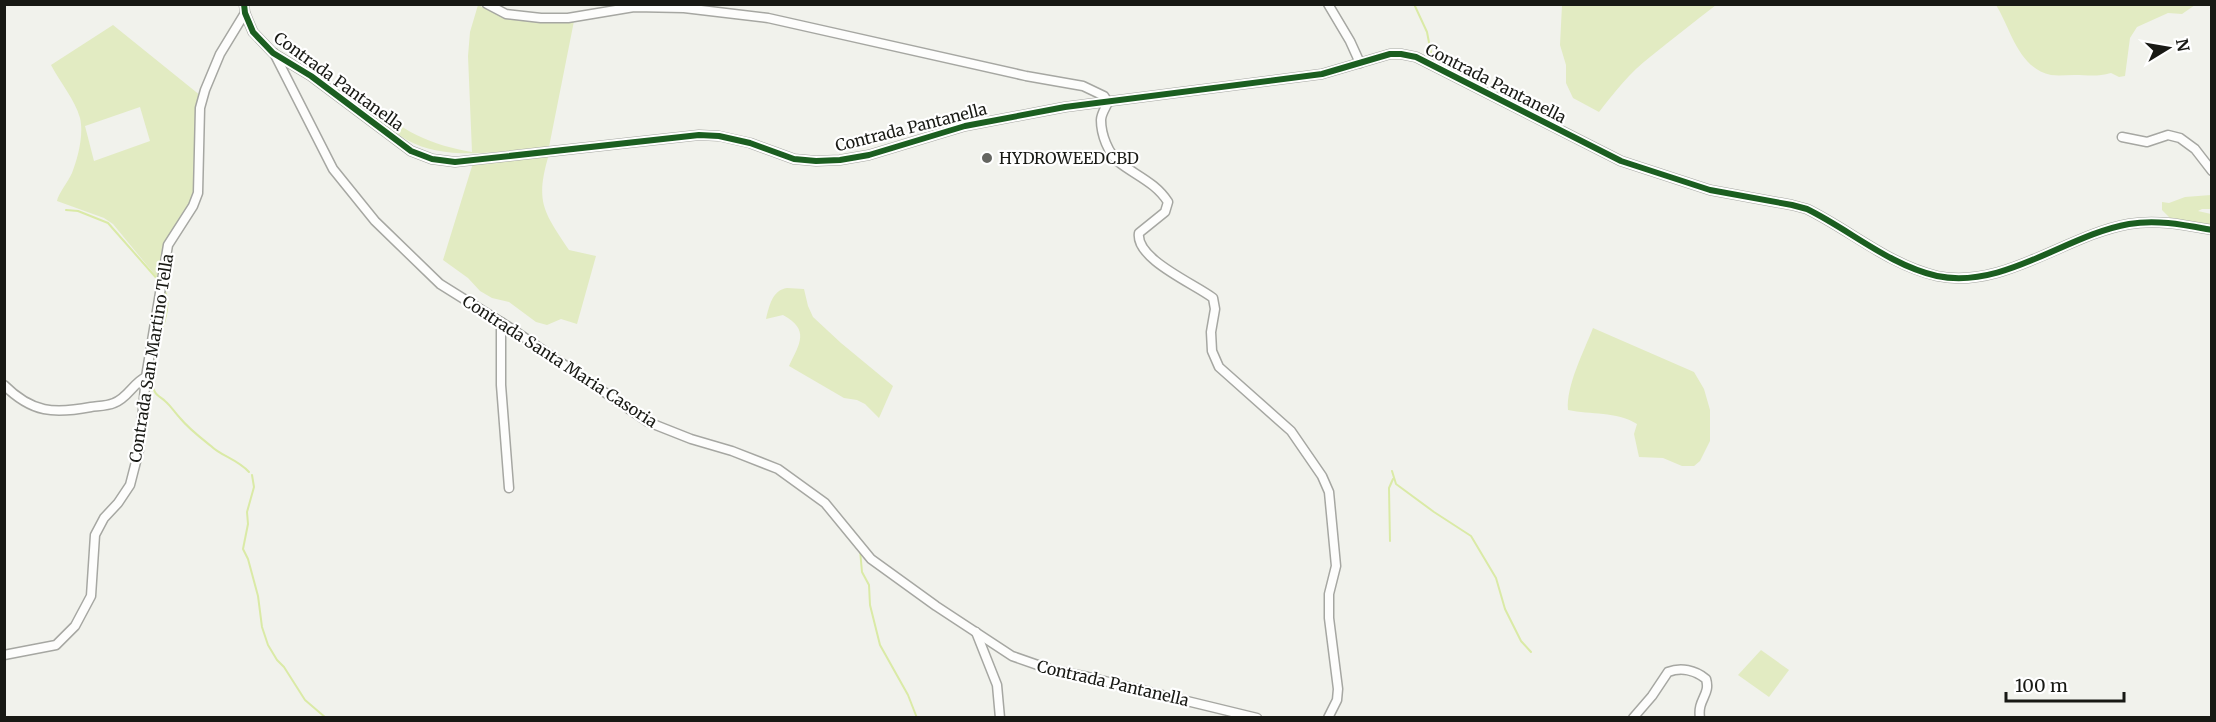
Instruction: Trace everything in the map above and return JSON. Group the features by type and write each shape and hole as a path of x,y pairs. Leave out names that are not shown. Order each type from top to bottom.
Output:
{"street":[{"path":"488,4 506,14 541,18 568,18 644,7 684,8 768,18 1026,76 1083,86 1104,96 1108,102 1101,117 1103,134 1109,149 1118,162 1159,190 1168,202 1166,212 1138,233 1139,244 1144,253 1180,279 1213,298 1215,309 1211,332 1212,351 1219,367 1291,431 1322,476 1329,492 1336,566 1329,594 1329,618 1338,689 1337,700 1328,717"},
{"path":"1328,4 1360,63"},
{"name":"Contrada Pantanella","path":"244,9 249,25 257,38 273,53 310,76 411,151 432,159 455,162 699,135 719,136 750,143 794,159 840,160 868,155 965,126 1065,107 1322,74 1390,54 1416,57 1621,161 1710,190 1807,209 1890,258 1949,278 1982,276 2002,271 2092,234 2130,224 2172,223 2211,230"},
{"name":"Contrada San Martino Tella","path":"4,655 56,645 75,626 91,596 96,535 104,518 130,485 139,450 146,377 168,245 193,206 198,193 200,116 205,90 220,54 244,9"},
{"name":"Contrada Santa Maria Casoria","path":"273,53 333,169 375,221 440,284 501,322 648,422 691,439 732,451 778,470 825,503 872,559 936,606 976,631"},
{"path":"2122,137 2147,142 2168,135 2180,138 2195,149 2211,171"},
{"path":"501,322 501,385 509,488"},
{"path":"4,386 18,399 34,407 72,411 114,404 126,396 138,380 146,377"},
{"path":"976,631 997,685 1000,717"},
{"name":"Contrada Pantanella","path":"976,631 1012,656 1052,670 1257,717"},
{"path":"1633,717 1652,696 1668,672 1683,669 1706,679 1707,692 1699,707 1700,717"}],"green space":[{"path":"1562,4 1716,5 1636,69 1599,112 1573,98 1566,83 1566,65 1560,45"},
{"path":"478,5 513,17 574,21 549,147 476,153 440,151 407,140 365,110 372,99 393,120 417,135 444,146 472,152 468,56 470,32"},
{"path":"1996,5 2195,5 2182,14 2168,13 2137,27 2130,38 2125,76 2119,77 2111,73 2051,75 2040,71 2023,56"},
{"path":"113,25 201,96 196,113 195,191 170,235 164,254 160,281 113,224 104,218 57,201 72,173 81,138 81,124 75,105 51,65","holes":["140,107 150,141 94,161 85,126"]},
{"path":"549,154 542,195 548,215 569,250 596,256 577,324 561,319 547,325 536,322 509,302 492,298 480,291 468,278 443,260 473,163"},
{"path":"2211,195 2211,209 2198,211 2211,214 2211,225 2172,220 2162,210 2162,202 2169,203 2185,197"},
{"path":"782,289 804,289 813,317 893,386 879,418 865,404 844,398 789,366 799,344 800,332 797,326 783,315 766,319 775,296"},
{"path":"1593,328 1694,372 1704,389 1710,410 1710,441 1700,461 1694,466 1682,466 1663,458 1639,457 1634,434 1637,424 1629,420 1612,415 1568,410 1573,380"},
{"path":"1761,650 1789,670 1769,697 1738,675"}],"waterway":[{"path":"1414,4 1427,32 1431,53"},
{"path":"66,210 78,211 108,223 159,281"},
{"path":"164,290 167,311 152,369 151,382 155,392 195,433 249,472"},
{"path":"1392,471 1396,484 1471,536 1496,578 1505,609 1521,641 1531,652"},
{"path":"252,475 254,487 247,512 248,524 243,549 258,596 262,627 268,645 305,700 326,718"},
{"path":"1390,541 1389,488 1393,479"},
{"path":"860,550 862,572 869,585 870,605 880,645 908,695 917,718"}],"cycle path":[{"path":"244,4 245,13 253,32 273,53 311,76 411,151 432,159 455,162 699,135 719,136 750,143 794,159 840,160 869,155 965,126 1065,107 1322,74 1390,54 1401,54 1416,57 1621,161 1710,190 1807,209 1886,256 1919,271 1937,276 1962,278 2010,269 2105,230 2129,224 2160,222 2212,230"}],"place":[{"name":"HYDROWEEDCBD","path":"987,158"}]}
